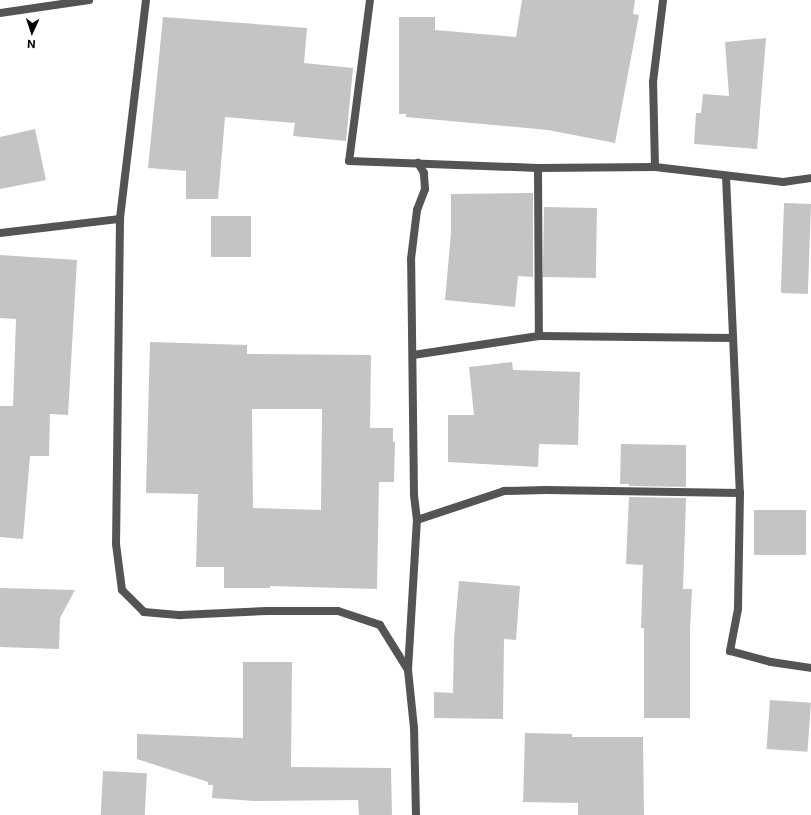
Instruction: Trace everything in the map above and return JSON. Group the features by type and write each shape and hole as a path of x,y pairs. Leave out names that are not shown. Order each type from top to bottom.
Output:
{"street":[{"path":"0,13 89,0"},
{"path":"146,0 120,219 116,544 122,590 144,612 181,615 267,611 338,611 380,625 408,670"},
{"path":"370,0 349,161 538,168 655,167 783,182 811,178"},
{"path":"655,167 653,82 663,0"},
{"path":"416,815 414,728 408,670 417,520 414,495 412,259 417,210 425,189 424,173 418,163"},
{"path":"538,168 539,336"},
{"path":"726,176 740,493 738,609 730,651 771,662 811,668"},
{"path":"0,233 120,219"},
{"path":"413,355 539,336 733,338"},
{"path":"417,520 504,491 546,490 740,493"}],"building":[{"path":"522,0 635,0 633,14 639,15 615,143 548,130 406,117 406,114 399,114 399,17 435,17 435,30 516,37"},
{"path":"163,17 307,28 304,63 353,68 346,141 293,136 295,123 225,117 218,199 186,199 186,171 148,168"},
{"path":"766,38 757,149 694,144 696,113 701,113 703,94 729,96 725,42"},
{"path":"35,129 46,180 0,189 0,137"},
{"path":"533,193 533,277 518,276 515,307 445,300 451,233 451,194"},
{"path":"784,203 811,204 808,294 781,293"},
{"path":"544,207 597,208 596,278 543,277"},
{"path":"211,216 251,216 251,257 211,257"},
{"path":"0,255 77,260 68,415 50,414 49,456 30,456 23,539 0,537 0,406 13,406 16,319 0,318"},
{"path":"150,342 247,345 247,354 371,355 370,428 393,428 393,442 395,442 394,482 379,482 377,589 270,586 270,588 224,588 224,567 196,567 198,494 146,493","holes":["252,409 322,409 321,510 253,508"]},
{"path":"512,362 513,370 580,372 578,445 539,444 538,467 448,462 448,415 474,415 469,367"},
{"path":"621,444 686,445 686,487 629,486 629,484 620,484"},
{"path":"629,497 686,498 683,589 692,589 690,630 690,718 644,718 644,628 641,628 643,565 626,564"},
{"path":"754,510 806,510 806,555 754,555"},
{"path":"459,581 520,586 516,640 504,639 503,719 434,718 434,692 453,693 454,639"},
{"path":"0,588 75,590 60,618 59,649 0,647"},
{"path":"243,662 292,662 291,767 391,768 392,815 359,815 358,800 255,801 212,798 213,785 208,785 208,782 137,759 137,734 243,738"},
{"path":"770,700 811,703 807,752 767,749"},
{"path":"525,733 572,734 572,737 643,737 644,815 578,815 578,803 523,802"},
{"path":"103,771 147,773 145,815 101,815"}]}
